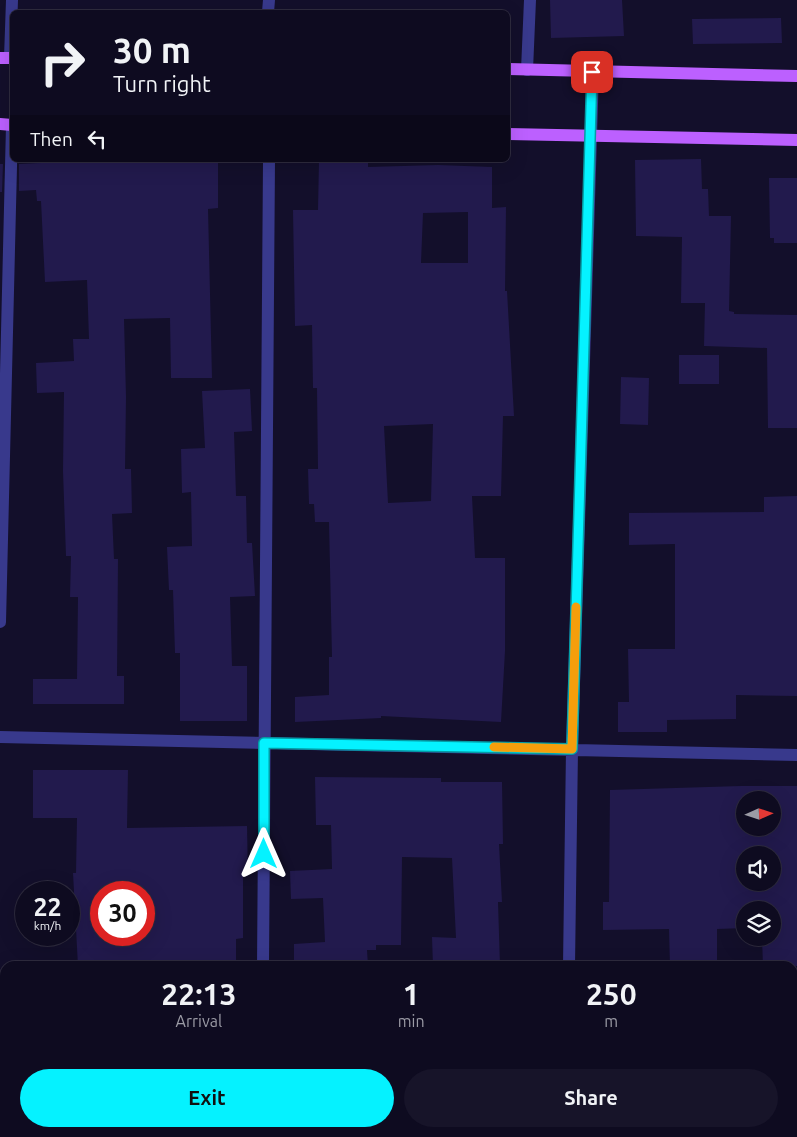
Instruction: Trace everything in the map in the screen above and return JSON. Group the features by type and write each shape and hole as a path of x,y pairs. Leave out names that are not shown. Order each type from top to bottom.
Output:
{"main road":[{"path":"510,70 797,76"},
{"path":"510,134 797,140"}],"street":[{"path":"527,70 530,0"},
{"path":"7,58 10,23"},
{"path":"569,961 572,749 592,72"},
{"path":"0,622 11,162"},
{"path":"263,961 269,162"},
{"path":"0,737 797,754"}],"building":[{"path":"550,0 622,0 624,36 551,38"},
{"path":"781,18 782,43 693,44 692,19"},
{"path":"701,159 702,189 708,189 709,216 731,216 729,311 734,312 734,314 797,315 797,428 768,428 767,348 704,346 705,303 681,303 682,237 636,236 635,160"},
{"path":"62,162 218,162 218,208 208,209 212,378 171,378 170,318 124,319 125,469 131,469 132,513 112,514 114,559 118,559 117,676 124,676 124,704 33,704 33,679 77,679 78,597 70,597 71,556 66,556 63,471 64,392 37,393 36,363 74,361 73,339 89,339 87,280 45,282 41,201 37,201 36,190 19,191 19,164"},
{"path":"319,162 368,162 368,167 438,165 492,167 492,208 506,207 505,291 507,291 514,416 503,416 501,496 472,496 475,558 505,558 505,651 501,722 381,716 381,718 295,722 295,697 329,695 329,657 332,657 329,522 315,522 314,504 309,504 308,469 318,469 317,388 313,388 312,325 295,326 293,210 318,210","holes":["468,212 468,263 421,263 423,213","433,424 431,501 388,503 384,426"]},
{"path":"0,164 3,164 2,192 0,192"},
{"path":"769,178 797,178 797,243 774,243 774,238 770,238"},
{"path":"679,355 719,355 719,384 679,384"},
{"path":"621,377 649,378 648,425 620,424"},
{"path":"250,389 252,431 234,432 236,496 246,496 247,543 252,543 255,596 230,597 232,666 247,666 247,721 180,721 180,653 175,653 173,590 169,590 167,547 192,546 191,492 182,493 181,449 205,448 202,391"},
{"path":"797,496 797,696 736,695 736,719 667,720 667,732 618,732 618,702 629,702 628,649 675,649 675,544 629,545 629,513 764,512 764,497"},
{"path":"33,770 128,770 127,828 247,826 248,876 243,876 243,938 236,939 236,961 78,961 77,946 80,946 80,881 73,881 73,873 76,873 77,818 33,818"},
{"path":"315,777 441,778 441,782 502,782 503,844 499,844 502,902 498,902 500,961 433,961 432,937 456,938 452,858 402,857 401,945 376,945 376,950 367,950 368,961 294,961 294,944 325,942 323,898 291,899 290,871 332,869 331,825 316,825"},
{"path":"797,786 797,961 763,961 762,946 781,946 781,901 736,901 736,928 717,929 717,961 670,961 669,929 603,930 603,902 609,902 610,790"}],"slow traffic":[{"path":"494,747 572,749 576,607"}],"route":[{"path":"264,854 264,743 572,749 592,72"}]}
